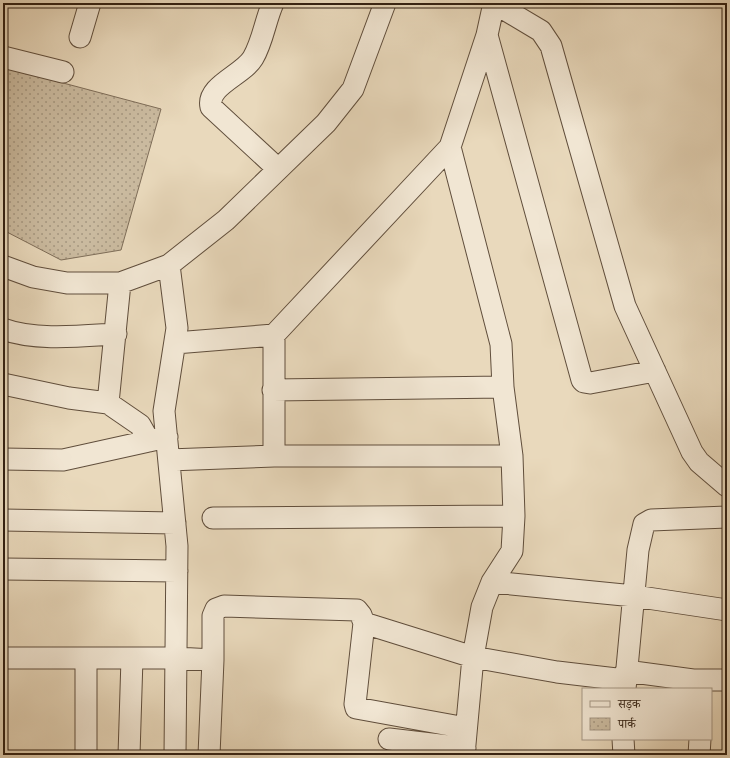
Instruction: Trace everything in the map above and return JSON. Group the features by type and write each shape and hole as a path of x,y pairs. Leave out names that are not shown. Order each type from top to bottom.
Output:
{"street":[{"path":"80,37 90,3"},
{"path":"273,3 259,48 252,60 213,92 210,102 211,107 278,169"},
{"path":"3,266 33,277 67,283 120,283 169,265 226,220 326,123 353,89 385,3"},
{"path":"274,456 274,335 450,147 487,36 494,3 541,31 551,46 626,306 692,452 699,462 727,486"},
{"path":"487,36 582,380 590,383 655,371"},
{"path":"3,57 63,72"},
{"path":"450,147 501,344 503,387 512,456 514,516 512,551 492,582 482,607 473,657 465,744"},
{"path":"158,439 177,328 169,265"},
{"path":"108,404 120,283"},
{"path":"3,329 29,335 86,336 116,334"},
{"path":"175,343 274,335"},
{"path":"3,384 70,398 108,404 158,439 169,460 175,523 177,571 175,755"},
{"path":"273,390 503,387"},
{"path":"3,459 63,460 158,439"},
{"path":"169,460 274,456 512,456"},
{"path":"212,518 514,516"},
{"path":"625,680 638,550 644,524 647,521 727,517"},
{"path":"3,520 175,523"},
{"path":"3,569 177,571"},
{"path":"492,582 634,596 727,610"},
{"path":"209,755 213,660 213,616 216,609 224,606 357,610 364,623 356,708 465,744"},
{"path":"364,623 473,657 557,672 625,680 702,685 727,680"},
{"path":"3,658 176,658 213,660"},
{"path":"86,658 86,755"},
{"path":"129,755 132,658"},
{"path":"389,739 465,744"},
{"path":"623,740 624,755"},
{"path":"699,755 700,740"}],"green space":[{"path":"3,67 161,109 121,250 61,260 3,230"}]}
